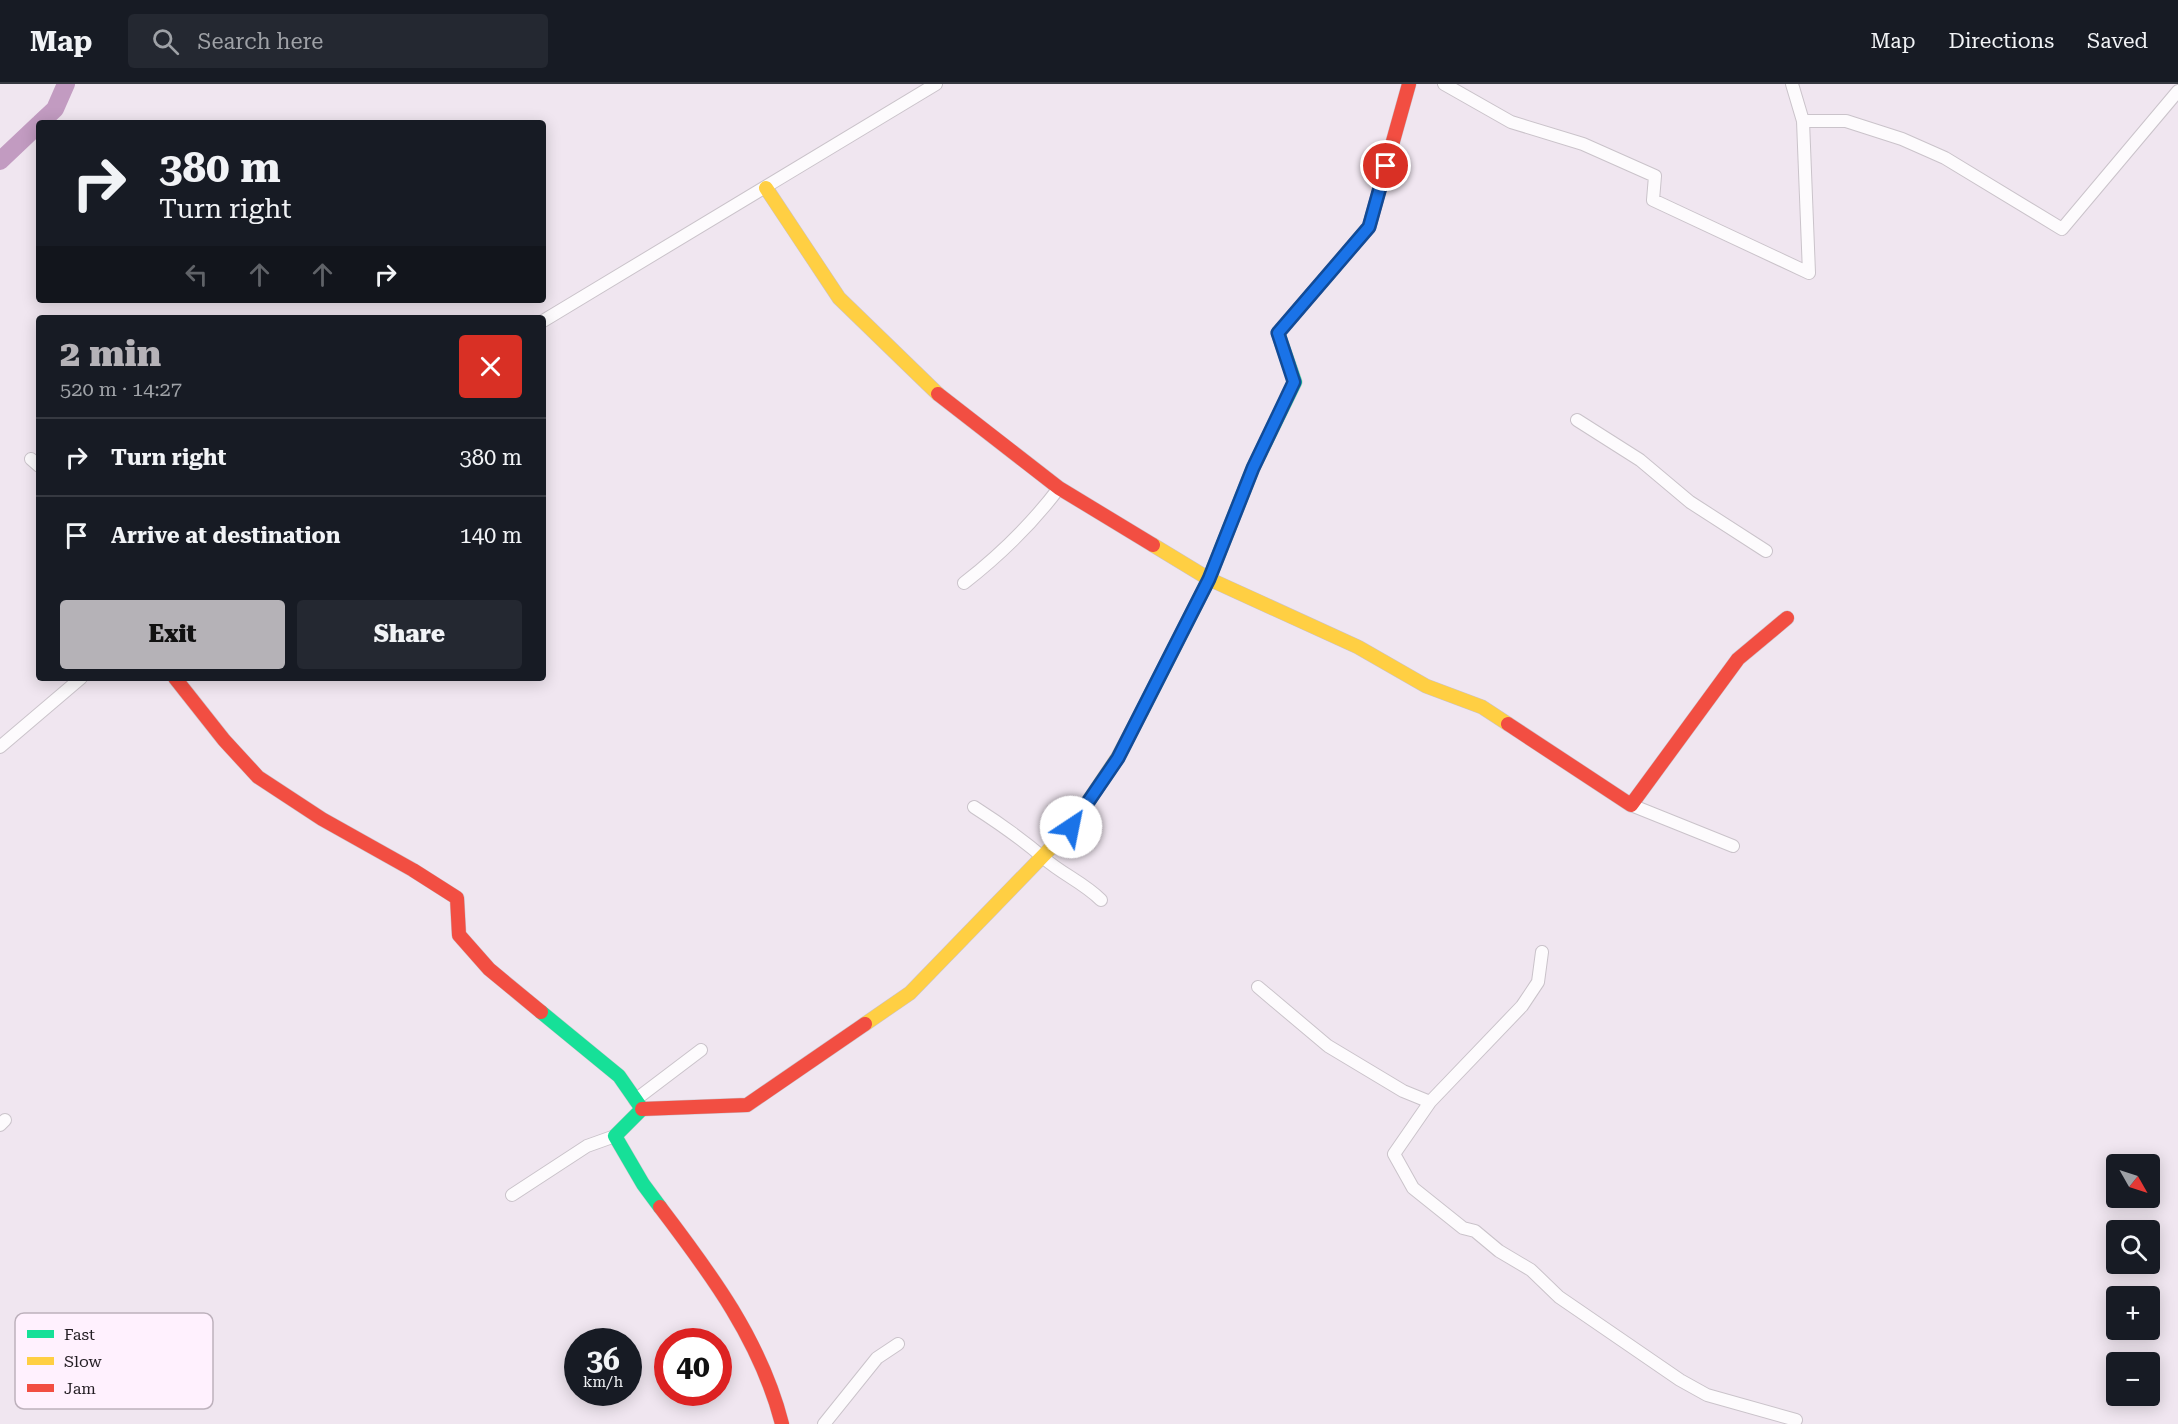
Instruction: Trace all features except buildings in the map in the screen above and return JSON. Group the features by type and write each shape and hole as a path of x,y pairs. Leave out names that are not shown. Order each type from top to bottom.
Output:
{"street":[{"path":"546,319 936,84"},
{"path":"639,1104 747,1105 910,993 1071,827 1118,758 1209,579 1253,468 1294,382 1278,333 1369,227 1409,84"},
{"path":"1444,84 1511,122 1583,144 1655,176 1653,200 1809,273 1803,121 1792,84"},
{"path":"1803,121 1846,122 1902,139 1946,158 2062,229 2178,91"},
{"path":"766,188 839,298 948,404 1059,488 1209,579 1358,647 1426,686 1482,707 1630,805 1733,846"},
{"path":"1577,420 1640,460 1690,502 1766,551"},
{"path":"964,583 997,557 1033,522 1059,488"},
{"path":"1630,805 1738,658 1787,618"},
{"path":"0,747 77,681"},
{"path":"177,681 224,740 258,777 322,819 413,870 457,898 459,935 489,969 619,1076 639,1104"},
{"path":"974,807 1017,834 1042,856 1090,889 1101,900"},
{"path":"1542,952 1538,982 1522,1006 1430,1102 1394,1154 1413,1188 1463,1228 1475,1231 1499,1251 1531,1270 1559,1297 1680,1380 1707,1395 1796,1420"},
{"path":"1258,987 1328,1046 1403,1091 1430,1102"},
{"path":"512,1195 587,1146 615,1136 639,1104 702,1050"},
{"path":"615,1136 644,1184 716,1281 744,1328 776,1396 782,1424"},
{"path":"824,1424 877,1358 898,1344"}],"waterway":[{"path":"43,120 55,109 66,84"},
{"path":"0,161 36,127"}],"traffic: fast":[{"path":"1142,711 1209,579 1253,468 1295,382 1278,333"},
{"path":"541,1012 619,1076 642,1109 615,1136 643,1184 660,1207"}],"traffic: slow":[{"path":"766,188 839,298 938,394"},
{"path":"1153,545 1209,579 1358,647 1426,686 1482,707 1508,724"},
{"path":"865,1024 910,993 1071,827 1118,757 1142,711"}],"traffic: jam":[{"path":"1278,333 1369,227 1409,84"},
{"path":"938,394 1059,488 1153,545"},
{"path":"1508,724 1631,805 1738,659 1787,618"},
{"path":"177,681 224,740 258,777 322,819 413,870 457,898 459,935 489,969 541,1012"},
{"path":"642,1109 747,1105 865,1024"},
{"path":"660,1207 715,1283 748,1337 773,1394 782,1424"}],"route":[{"path":"1071,827 1118,758 1209,579 1253,468 1294,382 1278,333 1369,227 1386,166"}]}
